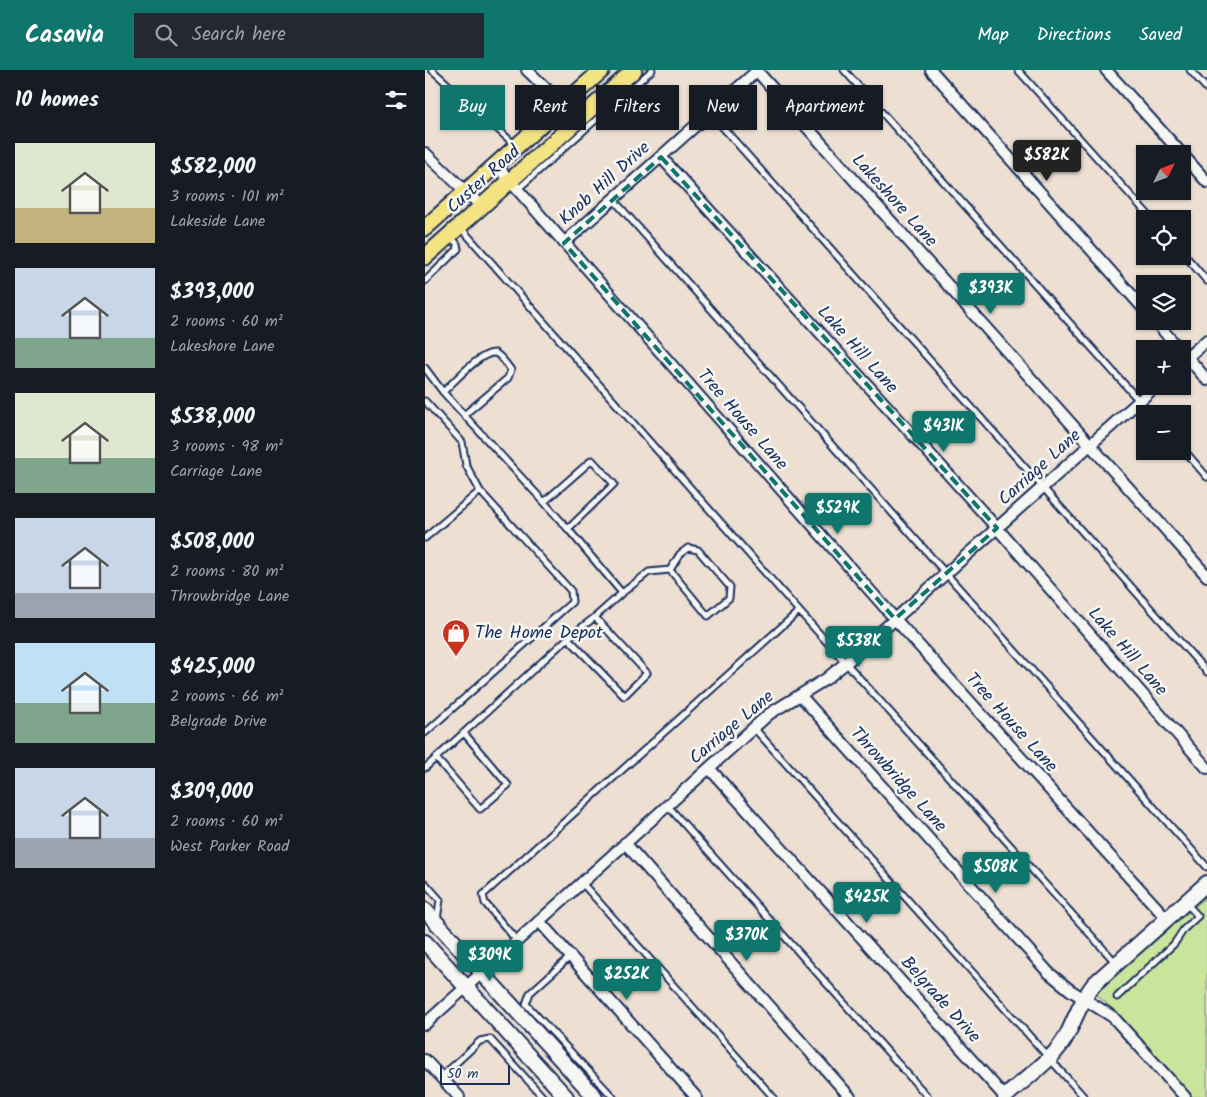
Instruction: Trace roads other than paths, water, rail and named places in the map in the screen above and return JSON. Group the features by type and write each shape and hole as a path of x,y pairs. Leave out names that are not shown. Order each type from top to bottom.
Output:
{"main road":[{"name":"Custer Road","path":"585,85 602,70"},
{"name":"Custer Road","path":"586,113 634,70"},
{"name":"Custer Road","path":"425,228 535,130"},
{"name":"Custer Road","path":"425,257 482,207 515,184 568,130"},
{"path":"1005,1097 1048,1058 1067,1035 1082,998 1093,984 1207,883"},
{"path":"425,910 595,1097"},
{"path":"425,942 566,1097"}],"street":[{"path":"527,70 543,85"},
{"name":"Knob Hill Drive","path":"741,85 758,70"},
{"name":"Lakeshore Lane","path":"758,70 1207,576"},
{"path":"931,70 1136,300"},
{"path":"1106,70 1174,145"},
{"name":"Knob Hill Drive","path":"564,243 690,130"},
{"path":"425,153 482,207"},
{"name":"Lake Hill Lane","path":"661,157 997,528 1207,768"},
{"path":"1191,164 1207,182"},
{"name":"Tree House Lane","path":"496,165 515,184 564,243 895,618 1167,919"},
{"path":"1163,330 1171,340"},
{"path":"1191,352 1207,340"},
{"path":"1191,364 1207,380"},
{"name":"Carriage Lane","path":"425,1024 769,714 826,679 847,662 1145,395"},
{"name":"Throwbridge Lane","path":"800,695 1049,972 1082,998 1113,1017 1185,1097"},
{"name":"Belgrade Drive","path":"709,768 1005,1097"},
{"path":"625,843 850,1097"},
{"path":"539,921 696,1097"},
{"path":"425,1060 459,1097"}],"lane":[{"path":"432,70 517,146"},
{"path":"515,184 652,70"},
{"path":"845,70 1143,405"},
{"path":"1018,70 1143,210"},
{"path":"1190,70 1207,89"},
{"path":"724,130 1207,672"},
{"path":"613,199 1207,867"},
{"path":"425,281 458,249 455,231"},
{"path":"455,231 847,662 1117,963"},
{"path":"1191,262 1207,281"},
{"path":"443,392 483,355 494,353 498,355 511,370 508,378 464,415"},
{"path":"425,368 443,392 544,502 622,593"},
{"path":"425,400 462,442 466,464 480,491 571,591 572,602 425,733"},
{"path":"1191,458 1207,477"},
{"path":"544,502 592,460 598,466 614,484 568,529"},
{"path":"425,538 480,491"},
{"path":"688,548 698,550 730,587 729,598 709,616 670,570 680,554 688,548"},
{"path":"425,768 569,638 622,593 649,572 670,570"},
{"path":"517,941 485,903 483,895 799,611"},
{"path":"569,638 624,696 647,674 595,617"},
{"path":"754,728 1083,1097"},
{"path":"436,758 481,809 508,785 464,733"},
{"path":"667,805 928,1097"},
{"path":"582,882 773,1097"},
{"path":"425,883 440,900 436,922"},
{"path":"1117,997 1174,944 1184,928 1198,916 1185,902"},
{"path":"570,956 530,993 526,1004 613,1097"},
{"path":"441,1077 480,1041 490,1039 543,1097"}],"place":[{"name":"The Home Depot","path":"456,657"}]}
